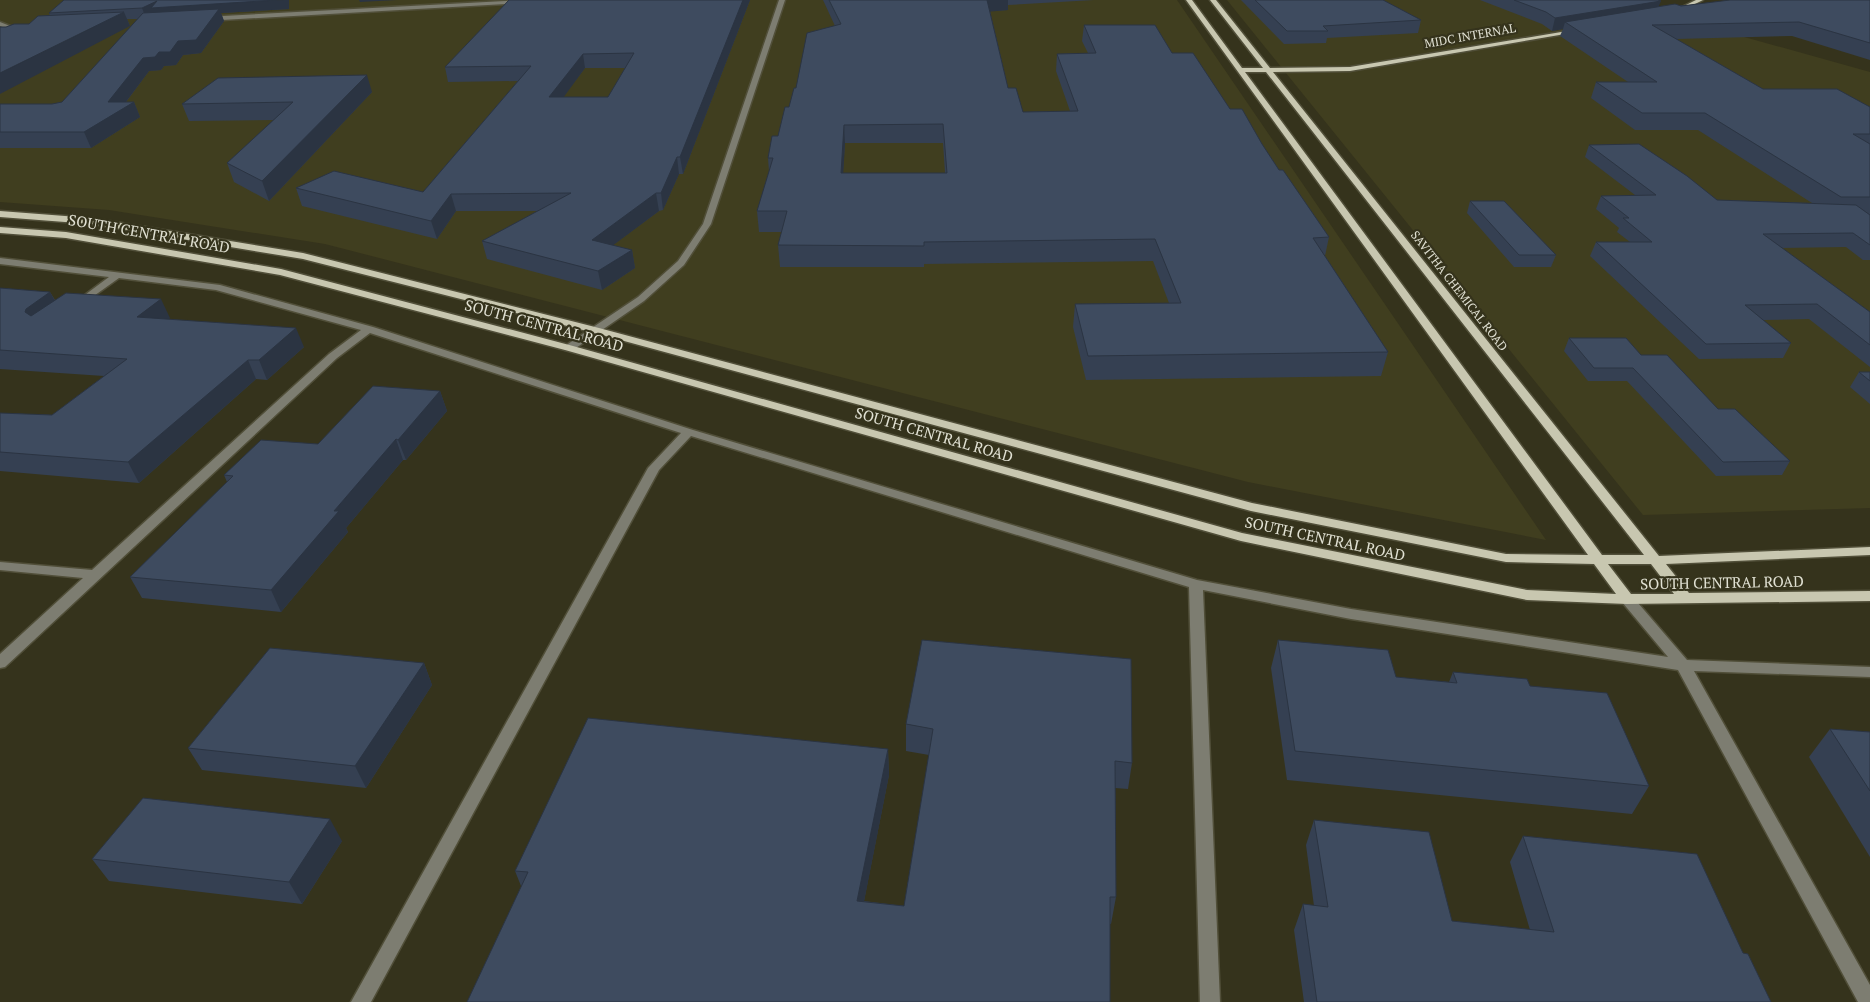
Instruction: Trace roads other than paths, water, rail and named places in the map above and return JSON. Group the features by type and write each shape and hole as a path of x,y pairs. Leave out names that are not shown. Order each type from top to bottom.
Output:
{"main road":[{"path":"1189,0 1627,599"},
{"name":"SAVITHA CHEMICAL ROAD","path":"1213,0 1686,599"},
{"path":"1663,15 1673,13 1700,0"},
{"name":"MIDC INTERNAL","path":"1240,70 1350,69 1587,28"},
{"name":"SOUTH CENTRAL ROAD","path":"0,214 91,221 303,256 595,330 1251,507 1506,558 1656,560 1870,550"},
{"name":"SOUTH CENTRAL ROAD","path":"0,230 66,235 282,272 569,348 1241,537 1527,595 1627,599 1870,596"}],"street":[{"path":"569,348 641,299 681,263 707,224 736,145 782,0"},
{"path":"200,20 525,2"},
{"path":"0,24 9,31 22,29"},
{"path":"0,261 217,287 369,329 689,432 1196,584 1351,614 1683,665 1870,672"},
{"path":"65,313 117,275"},
{"path":"0,663 333,356 369,329"},
{"path":"361,1002 654,468 689,432"},
{"path":"0,566 95,575"},
{"path":"1196,584 1210,1002"},
{"path":"1627,599 1683,665 1869,1002"}]}
